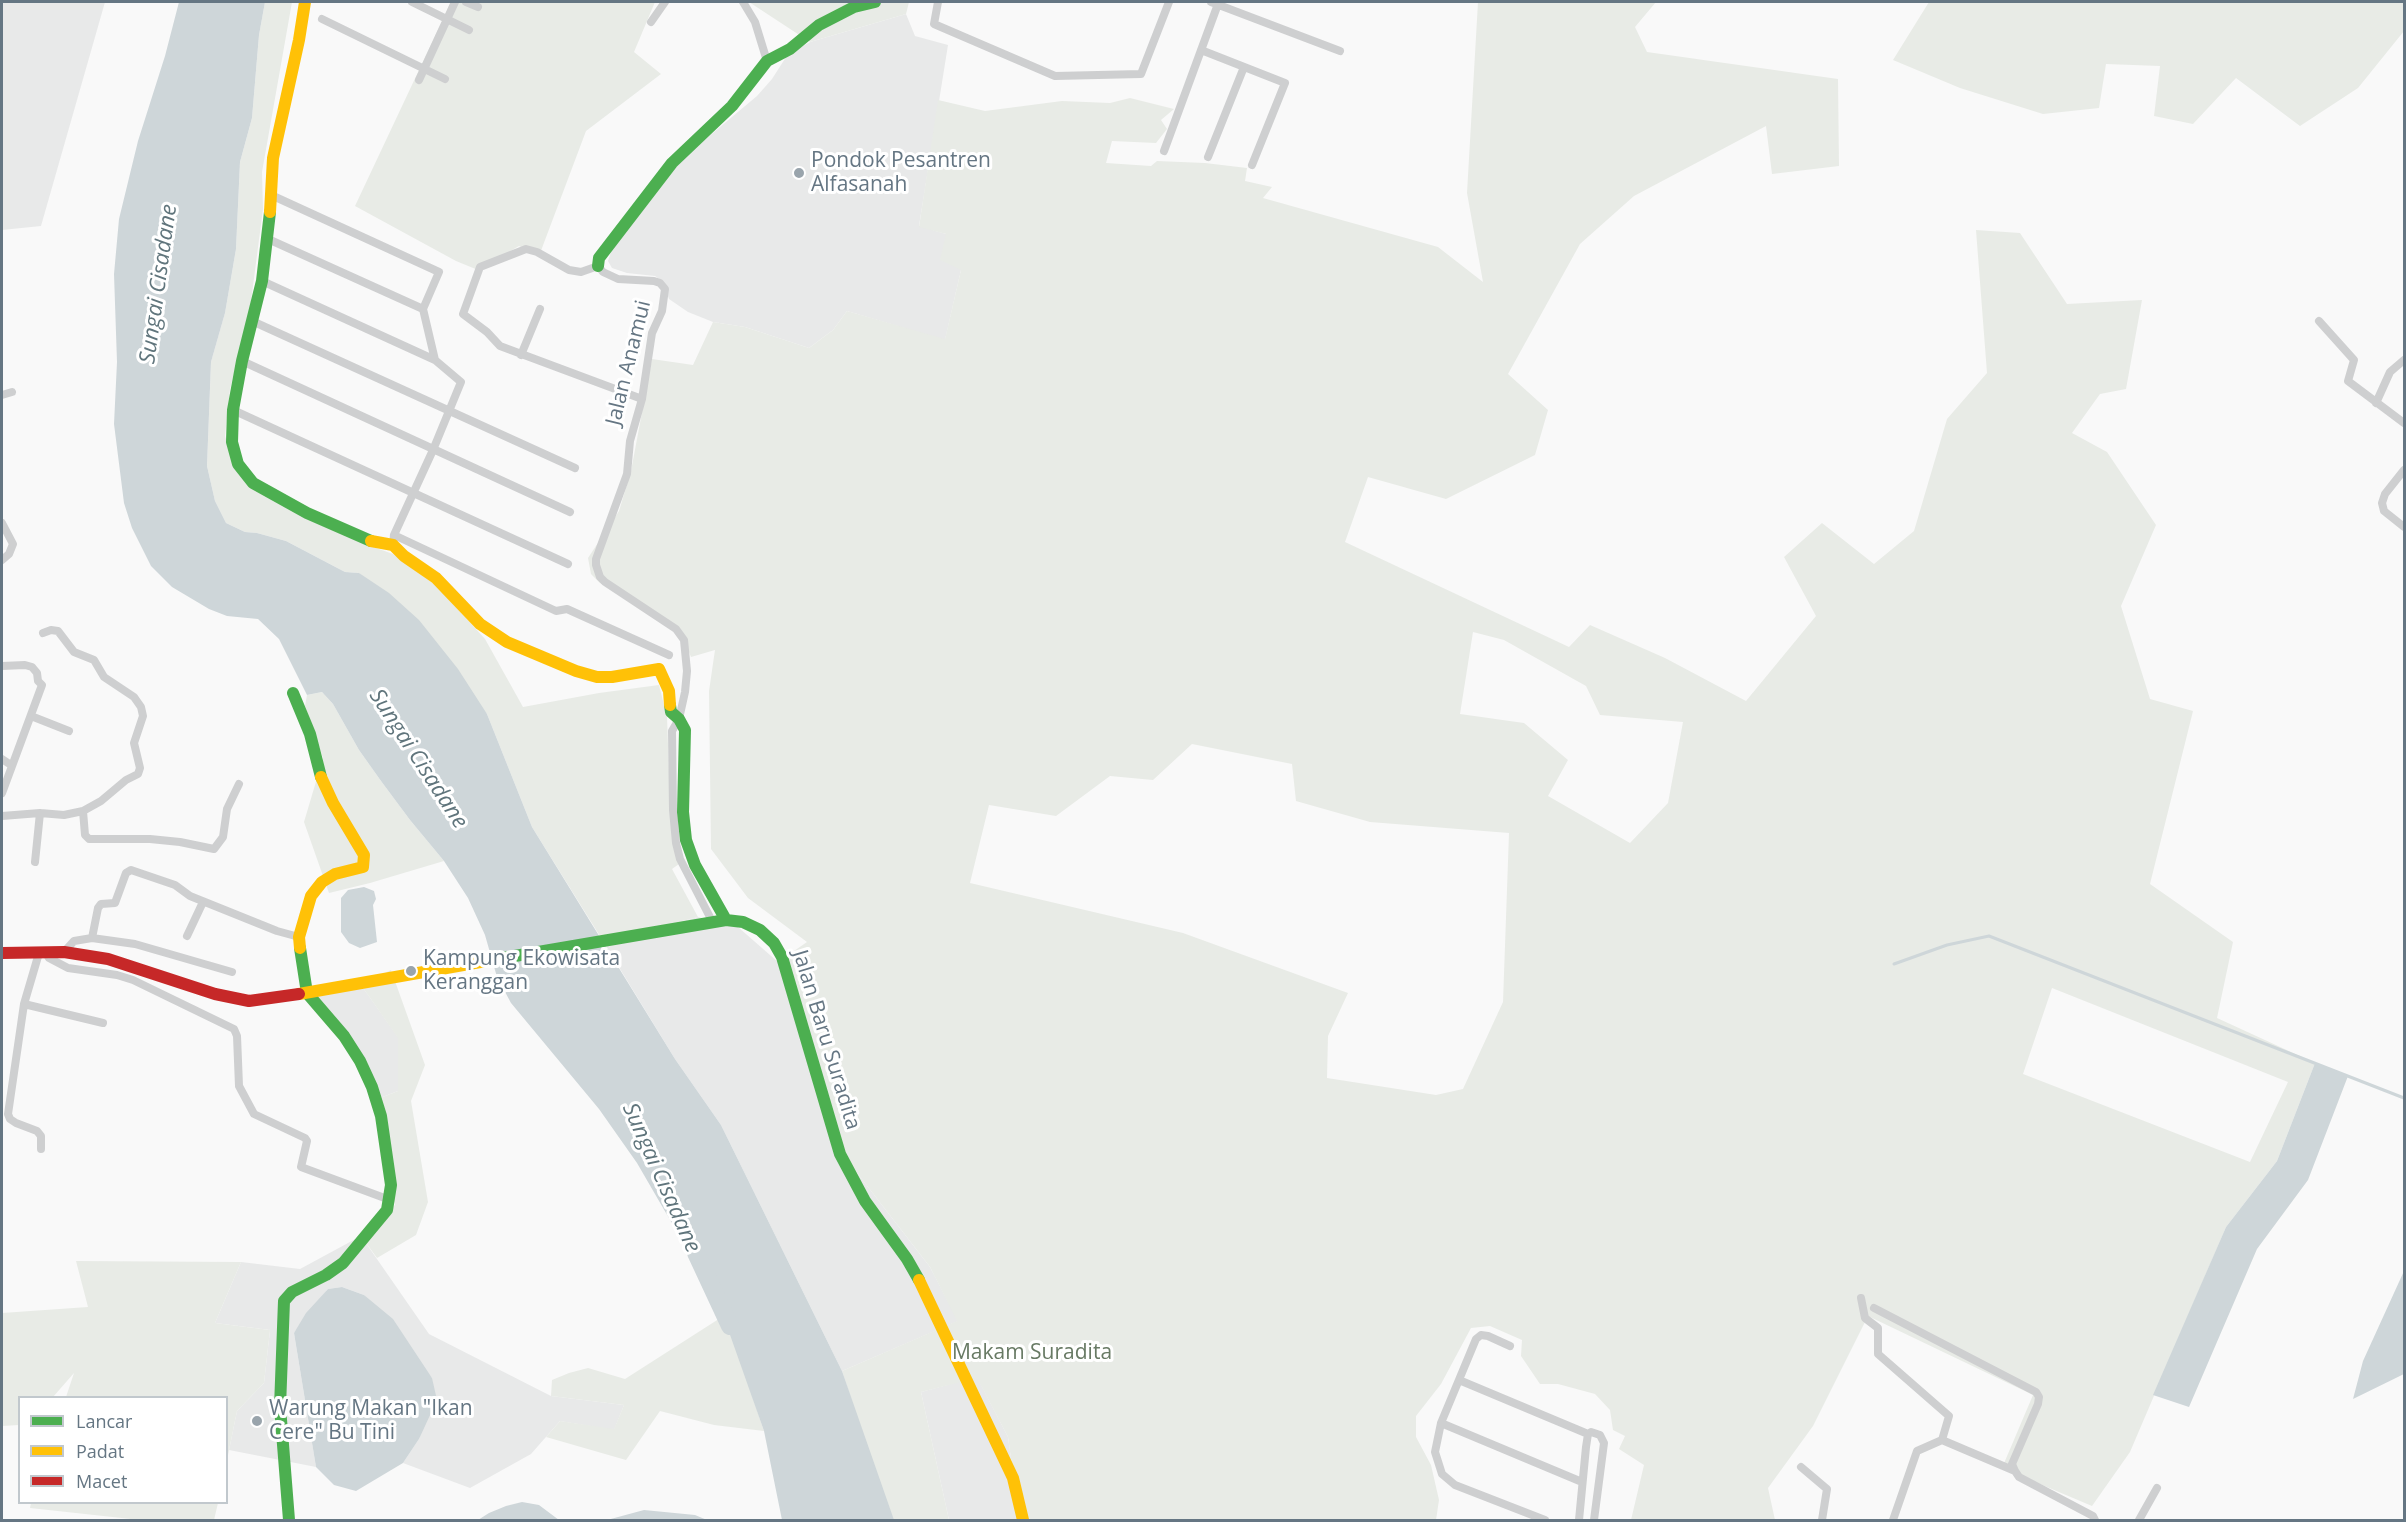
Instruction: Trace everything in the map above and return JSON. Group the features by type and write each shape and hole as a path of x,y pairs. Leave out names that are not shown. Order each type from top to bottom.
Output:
{"street":[{"path":"305,2 273,158 268,239 262,281 242,361 233,410 232,442 238,464 253,483 307,513 374,542 393,540 556,611 567,609 669,655"},
{"path":"412,2 469,30"},
{"path":"419,80 455,2"},
{"path":"466,2 478,7"},
{"path":"651,22 665,2"},
{"path":"743,2 755,22 767,61"},
{"path":"642,399 500,346 487,332 464,316 463,311 480,267 526,249 537,252 576,272 598,266 599,258 672,163 732,106 767,61 790,48 819,25 854,7 875,2"},
{"path":"938,2 934,24 1055,76 1141,74 1169,2"},
{"path":"1164,152 1202,50 1215,3 1340,51"},
{"path":"322,19 446,79"},
{"path":"1202,50 1285,83 1252,165"},
{"path":"1208,157 1244,67"},
{"path":"271,195 439,272 423,309 435,360"},
{"path":"268,239 423,309"},
{"name":"Jalan Anamui","path":"598,266 603,272 618,279 654,281 660,283 665,289 662,311 652,333 642,399 630,441 627,474 596,559 596,566 604,582 676,629 684,640 687,670 679,719 672,731 673,810 680,859 707,922"},
{"path":"262,281 435,360 461,381 393,540"},
{"path":"521,355 540,309"},
{"path":"252,321 575,468"},
{"path":"2319,321 2354,360 2348,381 2404,423"},
{"path":"2376,403 2390,372 2404,360"},
{"path":"242,361 570,512"},
{"path":"2,395 12,392"},
{"path":"233,410 568,564"},
{"path":"2404,470 2385,494 2382,503 2384,511 2404,527"},
{"path":"2,523 13,544 9,554 2,560"},
{"path":"393,540 404,556 436,578 480,624 507,642 576,671 597,677 612,677 659,669 669,691 671,712 679,719 685,730 683,812 686,840 695,865 726,920"},
{"path":"2,816 40,813 64,815 83,811 138,774 141,768 134,743 143,716 141,706 134,697 104,677 94,660 74,652 58,632 51,630 43,633"},
{"path":"2,666 32,667 42,687 2,793"},
{"path":"289,1520 280,1407 284,1301 292,1292 326,1275 343,1263 381,1220 390,1200 391,1185 386,1139 372,1087 360,1061 344,1036 307,993 299,937 311,896 321,882 335,874 363,867 364,855 333,802 318,770 310,734 293,693"},
{"path":"31,716 69,732"},
{"path":"2,759 11,765"},
{"path":"83,811 85,835 89,839 150,839 213,849 223,837 227,810 239,784"},
{"path":"35,862 40,813"},
{"path":"92,938 98,909 101,904 115,903 128,871 175,885 203,902 229,910 277,931 299,937"},
{"path":"187,936 203,902"},
{"name":"Jalan Baru Suradita","path":"2,953 64,952 108,959 194,988 238,999 259,1000 707,922 726,920 743,922 760,930 774,944 782,957 840,1154 864,1201 907,1258 921,1283 1013,1478 1023,1521"},
{"path":"64,952 74,941 92,938 135,944 231,972"},
{"path":"41,1149 41,1136 37,1131 16,1123 10,1119 8,1114 24,1004 42,952 53,961 68,968 117,975 133,980 234,1029 237,1036 239,1086 255,1114 305,1138 307,1141 301,1167 390,1200"},
{"path":"24,1004 103,1023"},
{"path":"1861,1298 1865,1318 1878,1328 1878,1354 1949,1416 1942,1440"},
{"path":"1874,1308 2036,1392 2039,1397 2038,1404 2013,1464 2015,1471 2019,1477 2092,1516 2095,1521"},
{"path":"1510,1346 1488,1336 1478,1336 1441,1423 1435,1452 1439,1467 1447,1479 1455,1485 1545,1521"},
{"path":"1459,1380 1588,1434 1591,1432 1600,1436 1604,1443 1594,1521"},
{"path":"1441,1423 1582,1482"},
{"path":"1579,1521 1588,1434"},
{"path":"1893,1521 1917,1451 1942,1440 2015,1471"},
{"path":"1801,1467 1827,1489 1822,1521"},
{"path":"2139,1521 2157,1488"}],"shaded area":[{"path":"2,2 105,2 41,226 2,230"},
{"name":"Pondok Pesantren Alfasanah","path":"906,14 915,36 948,45 919,226 946,234 961,270 945,340 847,311 833,330 809,348 745,327 713,322 688,312 669,299 662,281 655,276 627,273 612,268 608,261 611,252 652,193 689,153 757,96 772,79 788,54 810,42"},
{"path":"698,917 738,927 778,962 830,1138 930,1267 958,1321 842,1371 721,1125 675,1059 603,941"},
{"path":"361,985 398,1037 398,1091 375,1100 369,1072 307,992"},
{"path":"361,1236 429,1334 551,1396 624,1405 614,1430 560,1421 531,1454 470,1488 403,1463 419,1439 432,1378 364,1295 342,1287 328,1289 294,1333 316,1467 229,1450 237,1411 264,1383 270,1330 215,1323 241,1262 300,1269"},
{"path":"977,1377 1008,1437 1018,1508 1017,1520 949,1520 921,1392"}],"green space":[{"path":"265,2 292,2 262,172 263,209 250,309 230,389 225,436 235,468 365,544 393,554 438,587 485,639 523,707 659,685 667,717 671,826 679,864 672,869 698,917 603,941 532,827 487,714 359,573 345,572 286,541 245,532 226,523 215,501 207,466 211,362 225,313 236,249 240,162 252,118 259,35"},
{"path":"451,2 655,2 634,52 661,74 586,131 539,256 519,246 478,270 456,261 355,206"},
{"path":"749,2 909,2 906,14 810,42"},
{"name":"Makam Suradita","path":"1478,2 1656,2 1635,27 1647,52 1838,79 1839,166 1772,174 1766,126 1634,196 1580,244 1508,374 1548,410 1535,455 1446,499 1368,477 1345,542 1569,647 1590,625 1665,658 1746,701 1816,616 1784,557 1822,523 1874,564 1914,531 1947,419 1987,373 1976,230 2020,233 2067,304 2142,300 2126,389 2100,394 2072,433 2107,452 2156,525 2121,606 2150,699 2193,711 2150,884 2233,942 2217,1018 2315,1063 2277,1161 2226,1227 2130,1452 2092,1506 2002,1468 2033,1395 1868,1316 1813,1426 1768,1488 1775,1520 1631,1520 1644,1465 1619,1449 1625,1436 1613,1430 1610,1410 1595,1394 1558,1384 1540,1384 1521,1356 1522,1340 1490,1326 1471,1328 1441,1384 1416,1416 1416,1437 1431,1465 1439,1500 1436,1520 1017,1520 1018,1508 1008,1437 977,1378 921,1392 949,1520 891,1520 842,1371 957,1321 930,1267 830,1138 778,962 807,942 748,898 711,849 709,691 715,650 691,657 682,635 629,599 600,583 591,574 588,558 619,511 631,471 652,359 693,365 713,322 745,327 809,348 833,330 847,311 945,339 961,270 940,260 946,234 919,227 938,100 985,111 1062,101 1110,103 1130,98 1174,109 1161,120 1167,129 1156,143 1112,141 1106,163 1151,166 1157,161 1247,168 1245,181 1272,187 1263,198 1438,247 1483,282 1467,193","holes":["1473,632 1504,640 1586,686 1600,715 1683,722 1668,803 1630,843 1548,796 1568,760 1524,723 1460,714","1192,744 1292,764 1296,801 1370,822 1509,833 1503,1002 1463,1089 1436,1095 1327,1078 1328,1036 1348,993 1183,933 970,883 989,805 1056,816 1110,776 1153,780","2052,988 2288,1082 2250,1162 2023,1074"]},
{"path":"1929,2 2404,2 2404,31 2358,88 2300,126 2236,78 2193,124 2154,116 2160,66 2106,64 2099,108 2043,114 1960,88 1893,60"},
{"path":"322,692 333,704 359,750 381,781 444,861 329,893 304,822 323,758 305,706 307,695"},
{"path":"391,970 425,1065 411,1101 428,1202 416,1235 377,1258 361,1236 395,1205 381,1152 375,1100 398,1091 398,1038 361,985"},
{"path":"76,1261 241,1262 215,1323 270,1330 264,1383 237,1411 228,1455 228,1396 66,1396 74,1373 54,1396 18,1396 18,1425 2,1426 2,1313 88,1307"},
{"path":"725,1315 764,1431 714,1425 660,1411 626,1460 546,1437 560,1421 614,1429 624,1405 551,1396 552,1380 588,1368 625,1379"},
{"path":"31,1504 218,1504 214,1520 140,1520 30,1508"}],"water":[{"path":"179,2 265,2 259,35 252,118 240,162 236,249 225,313 211,362 207,466 215,501 226,523 245,532 286,541 345,572 359,573 389,593 419,620 458,669 487,714 532,827 675,1059 721,1125 842,1371 894,1520 782,1520 764,1431 711,1281 677,1232 637,1163 599,1109 511,1003 497,977 485,935 468,898 444,861 410,820 359,750 333,704 322,692 307,695 279,639 258,619 227,616 209,609 172,587 151,566 132,528 124,503 114,424 117,362 114,274 119,219 138,141 165,56"},
{"path":"364,887 374,891 376,899 373,905 377,942 360,948 349,943 341,932 341,898 348,890"},
{"path":"2315,1063 2348,1076 2308,1180 2257,1249 2189,1407 2153,1395 2226,1227 2277,1161"},
{"path":"2404,1271 2404,1374 2353,1399 2363,1361"},
{"path":"342,1287 364,1295 393,1319 432,1378 437,1400 419,1439 403,1463 356,1491 334,1485 316,1467 294,1333 306,1313 328,1289"},
{"path":"522,1502 539,1505 559,1520 478,1520 506,1506"},
{"path":"644,1510 695,1515 707,1520 607,1520"}],"waterway":[{"path":"1894,964 1947,945 1989,936 2404,1098"},
{"name":"Sungai Cisadane","path":"696,1253 730,1326"}],"traffic: fast":[{"path":"598,266 599,258 672,163 732,106 767,61 790,49 819,25 854,7 875,2"},
{"path":"270,212 262,281 242,361 233,410 232,442 238,464 253,483 307,513 371,541"},
{"path":"293,693 310,734 321,777"},
{"path":"670,705 671,712 679,719 685,730 683,812 686,840 695,865 726,920"},
{"path":"503,958 726,920 743,922 760,930 774,943 782,957 840,1154 865,1201 907,1259 919,1280"},
{"path":"289,1520 280,1407 284,1301 292,1292 326,1275 343,1263 387,1210 391,1185 381,1116 372,1087 360,1061 344,1036 307,993 300,948"}],"traffic: slow":[{"path":"270,212 273,158 305,2"},
{"path":"371,541 393,545 404,556 436,578 480,624 507,642 576,671 597,677 612,677 659,669 669,691 670,705"},
{"path":"300,948 299,937 311,896 322,882 335,874 363,867 364,855 333,803 321,777"},
{"path":"299,994 503,958"},
{"path":"919,1280 1013,1478 1023,1520"}],"traffic: jam":[{"path":"2,953 64,952 108,959 215,994 249,1001 299,994"}],"place":[{"name":"Pondok Pesantren Alfasanah","path":"799,173"},
{"name":"Kampung Ekowisata Keranggan","path":"411,971"},
{"name":"Warung Makan \"Ikan Cere\" Bu Tini","path":"257,1421"}]}
